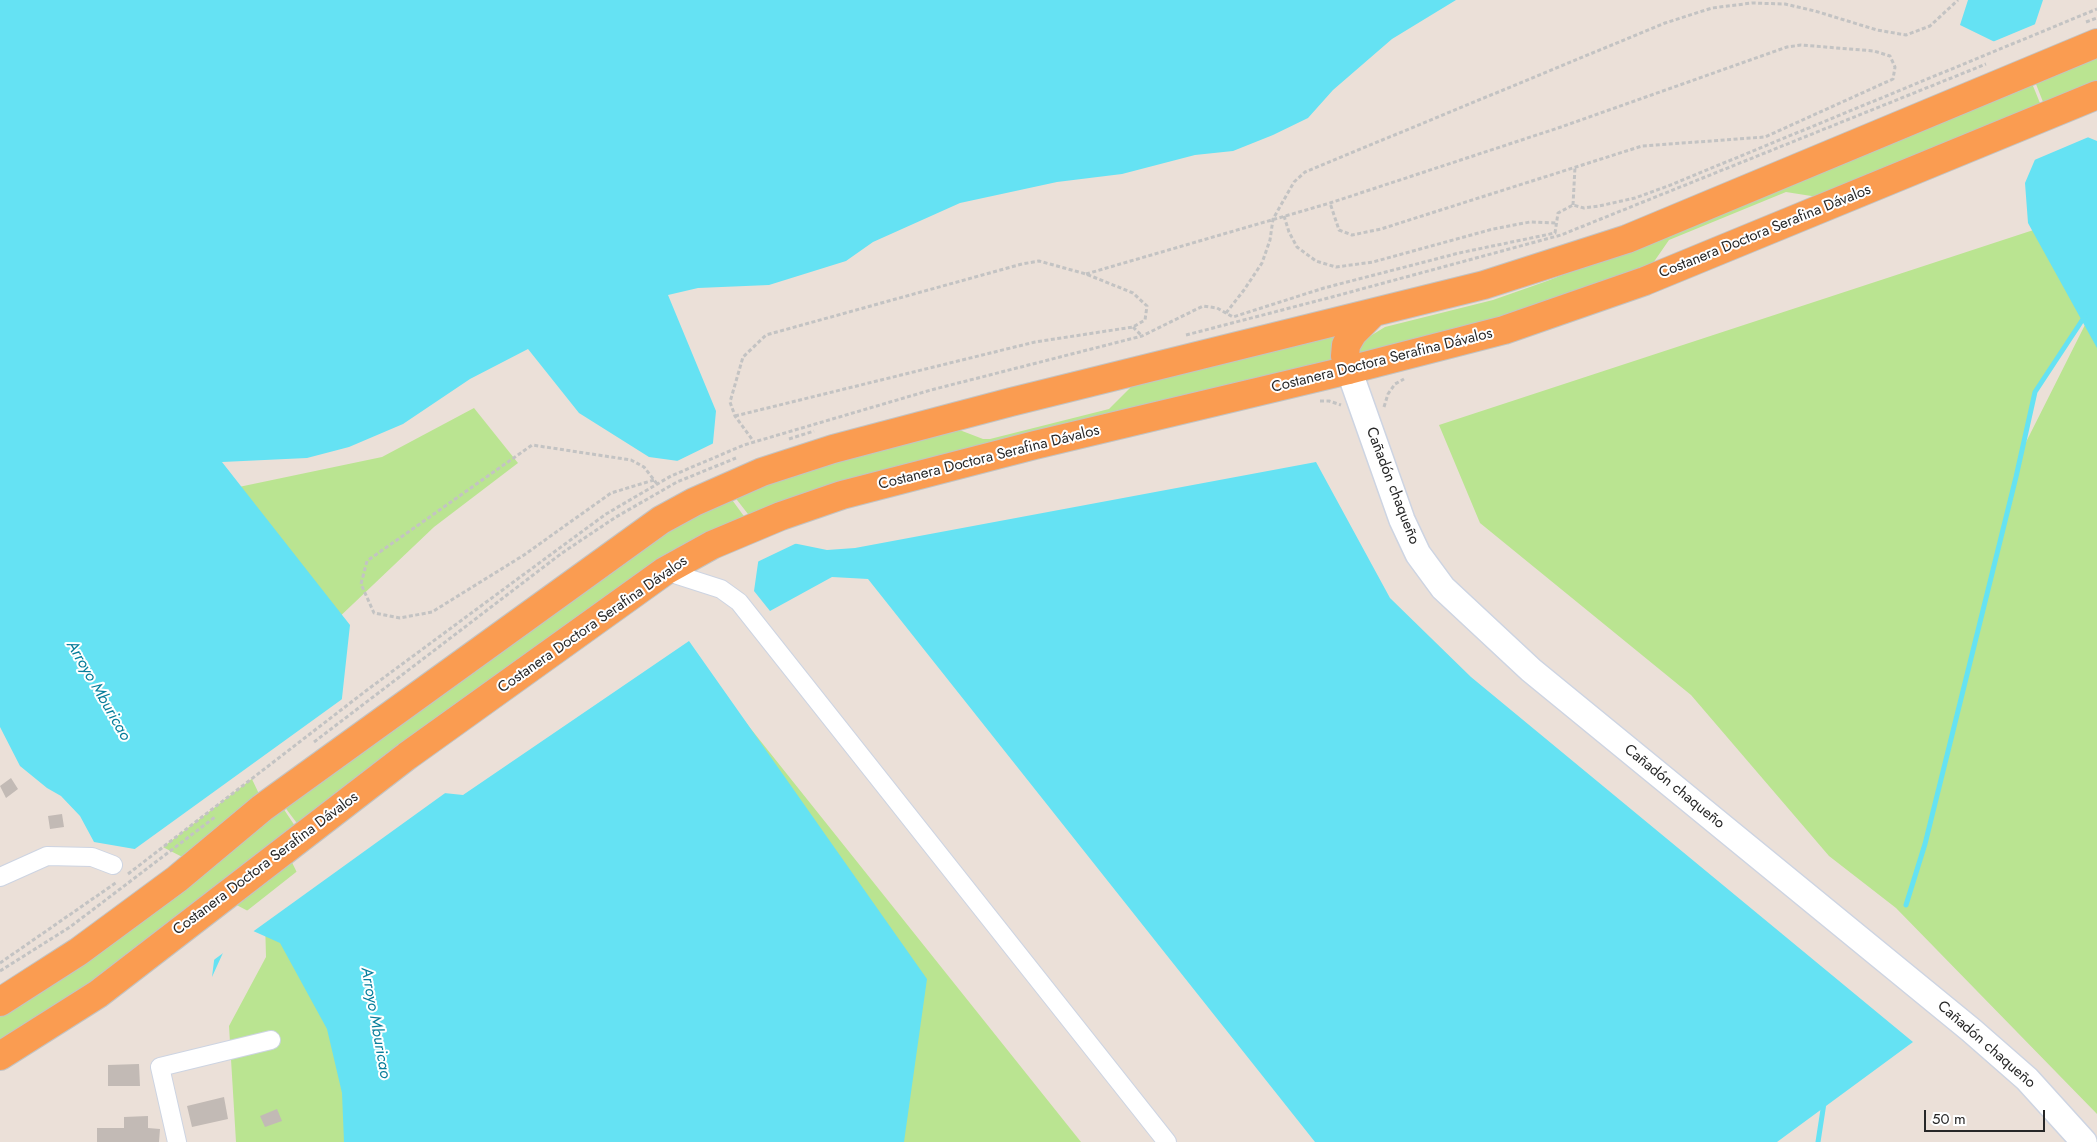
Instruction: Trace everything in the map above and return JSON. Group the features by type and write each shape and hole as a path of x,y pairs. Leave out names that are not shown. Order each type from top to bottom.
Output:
{"highway":[{"path":"0,1002 78,952 177,879 379,708 661,520 686,492 762,472 833,449 1010,402 1484,285 1627,239 2097,43"},
{"name":"Costanera Doctora Serafina Dávalos","path":"0,1056 98,994 407,756 665,571 712,545 781,516 842,495 967,462 1349,370 1504,330 1645,281 2090,98"},
{"path":"1349,370 1345,356 1346,345 1353,332 1373,312"}],"main road":[{"name":"Cañadón chaqueño","path":"1349,370 1402,520 1418,554 1443,588 1538,676 1971,1030 2027,1079 2084,1142"}],"street":[{"path":"665,571 721,589 738,602 1167,1142"},
{"path":"0,878 47,856 92,857 113,865"},
{"path":"177,1142 160,1068 271,1040"}],"path":[{"path":"1226,312 1262,263 1270,240 1273,219 1294,182 1305,172 1666,23 1712,8 1752,3 1784,4 1815,10 1877,30 1906,35 1930,26 1958,0"},
{"path":"0,963 152,856 367,690 606,514 671,476 754,442 931,390 1142,336 1204,306 1218,308 1233,317 1324,288 1440,258 1555,234 1558,213 1573,205 1584,208 1599,206 1660,190 2097,9"},
{"path":"1086,274 1330,203 1561,127 1787,47 1801,45 1874,51 1890,56 1895,67 1893,79 1765,137 1642,146 1381,229 1352,235 1339,230 1330,203"},
{"path":"1182,336 1561,235 1987,64"},
{"path":"1573,205 1575,167"},
{"path":"1284,216 1289,232 1297,247 1316,261 1336,268 1373,262 1493,229 1530,222 1556,224"},
{"path":"735,416 1035,342 1133,327 1145,320 1147,306 1133,293 1086,274 1039,261 1022,264 766,335 744,357 730,402 735,416 754,442"},
{"path":"1133,327 1142,336"},
{"path":"788,439 823,428"},
{"path":"654,480 611,493 524,555 432,612 400,618 374,613 361,584 367,561 532,445 630,460 644,467 658,485"},
{"path":"379,708 562,553 616,517 686,492 737,458"},
{"path":"0,971 70,927 157,861"}],"green space":[{"path":"2097,53 2097,87 2045,107 2034,79"},
{"path":"2031,81 2042,108 1824,198 1786,192 1669,240 1651,266 1499,317 1360,356 1357,352 1367,338 1385,327 1493,300 1547,281 1690,225"},
{"path":"2067,219 2097,298 2035,392 2022,450 2097,301 2097,1114 1896,908 1829,856 1691,695 1480,523 1439,425"},
{"path":"1337,333 1332,361 751,518 734,496 787,473 957,429 983,439 990,439 1109,409 1135,383"},
{"path":"474,408 518,463 434,527 333,623 250,775 270,817 283,808 299,832 283,844 305,889 757,1142 236,1142 229,1026 266,957 265,920 229,901 116,969 0,1045 0,1012 194,863 155,843 0,537 382,457"},
{"path":"730,497 746,519 302,830 284,806 604,567"},
{"path":"695,659 1081,1142 775,1142"}],"water":[{"name":"Arroyo Mburicao","path":"0,0 1456,0 1392,39 1333,90 1308,118 1233,151 1195,155 1122,174 1057,182 960,203 873,242 846,261 769,285 698,288 668,295 716,411 712,453 693,463 649,457 579,413 528,349 470,379 403,424 349,447 307,458 222,462 350,625 341,707 152,852 94,842 80,816 61,796 47,788 20,766 0,727"},
{"path":"1968,0 2043,0 2032,33 2003,46 1960,25"},
{"path":"2073,131 2097,141 2097,348 2028,223 2025,183 2042,143"},
{"path":"1316,462 1390,598 1471,677 1913,1042 1777,1142 1315,1142 868,579 832,577 770,611 754,591 760,549 778,540 827,550 855,548"},
{"name":"Arroyo Mburicao","path":"689,641 927,979 904,1142 344,1142 342,1093 327,1029 280,943 251,930 227,944 212,977 217,937 406,789 463,795"}],"pier":[{"path":"2038,23 2033,36 2003,48 1990,43"},
{"path":"2073,128 2091,136 2032,161 2040,141"},
{"path":"716,442 714,455 695,465 673,463"},
{"path":"776,538 799,542 755,563 758,547"},
{"path":"345,697 343,709 154,854 132,851"},
{"path":"404,787 448,791 251,933 228,946 226,951 211,962 215,936"}],"building":[{"path":"11,778 18,789 6,798 0,786"},
{"path":"62,814 64,827 50,829 48,816"},
{"path":"139,1064 140,1086 108,1086 108,1065"},
{"path":"224,1097 228,1119 192,1127 187,1106"},
{"path":"277,1109 282,1121 265,1127 260,1116"},
{"path":"148,1116 148,1128 160,1129 159,1142 97,1142 97,1128 124,1128 124,1117"}],"waterway":[{"path":"1906,905 1925,844 2016,477 2035,392 2085,316"},
{"path":"1818,1142 1824,1103"}]}
